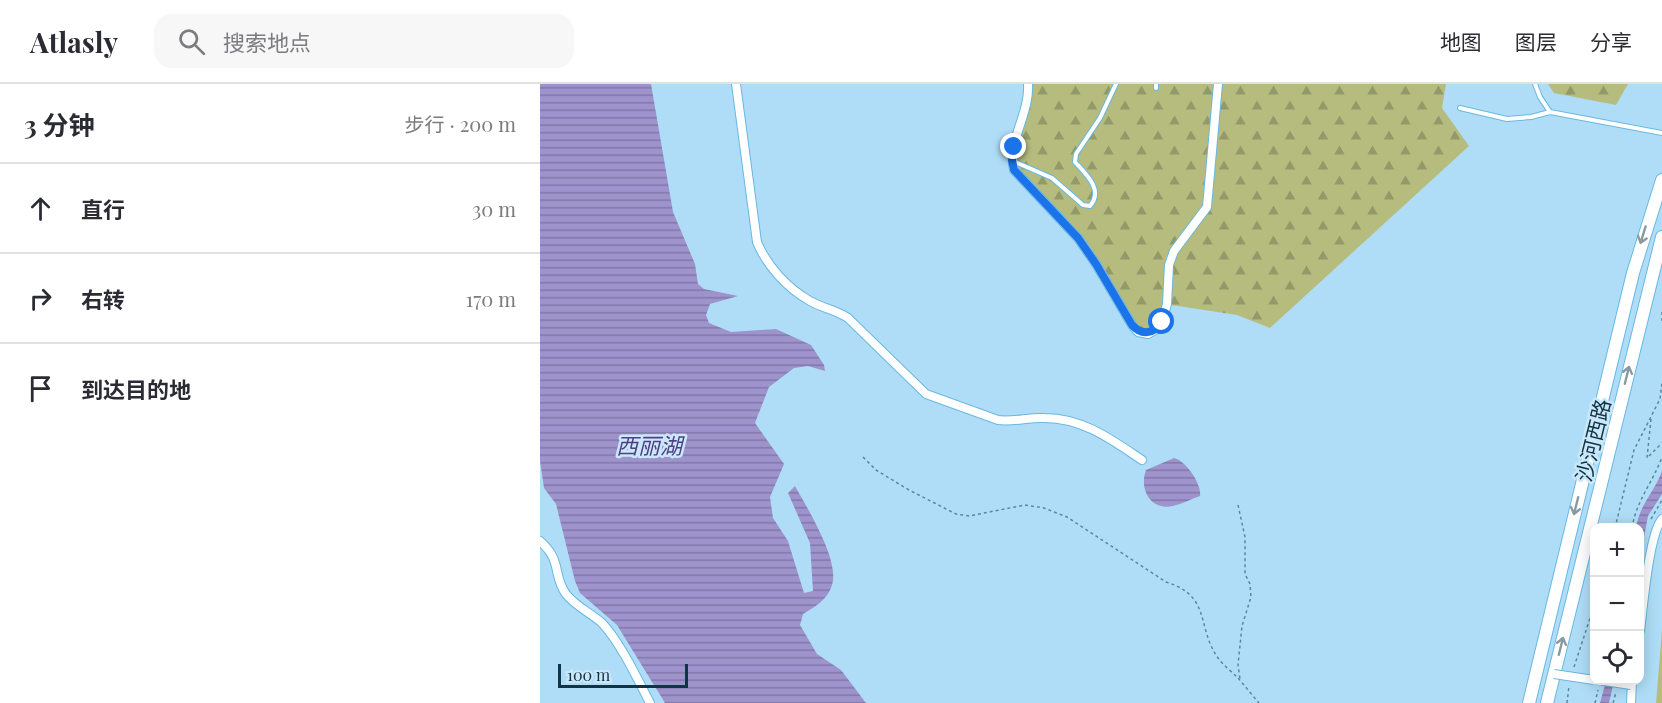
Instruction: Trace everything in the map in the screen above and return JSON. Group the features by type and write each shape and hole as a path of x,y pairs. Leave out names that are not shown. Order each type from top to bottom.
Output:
{"main road":[{"name":"沙河西路","path":"1529,703 1633,273 1662,180"},
{"name":"沙河西路","path":"1547,703 1662,237"}],"street":[{"path":"736,84 757,242 769,264 783,280 810,301 839,312 848,318 926,394 998,420 1044,418 1076,422 1108,438 1142,460"},
{"path":"1028,84 1026,109 1014,147 1012,160 1014,170 1078,238 1132,325 1138,332 1148,334 1157,329 1162,322 1167,304 1169,265 1174,251 1207,207 1218,84"},
{"path":"1644,603 1653,539 1662,519"},
{"path":"540,541 554,555 560,585 568,597 603,624 632,668 650,703"},
{"path":"1554,674 1590,679"},
{"path":"1631,703 1632,685"}],"lane":[{"path":"1012,160 1052,178 1083,205 1090,206 1096,200 1096,194 1091,180 1075,162 1076,154 1100,118 1116,84"},
{"path":"1535,84 1550,112"},
{"path":"1460,108 1507,119 1531,117 1550,112 1662,133"}],"path":[{"path":"1662,312 1662,323"},
{"path":"1616,523 1635,450 1660,399 1662,382"},
{"path":"1652,415 1647,458 1662,443"},
{"path":"863,457 876,470 956,514 969,516 1025,505 1044,508 1067,517 1166,582 1179,586 1191,594 1201,612 1218,658 1259,703"},
{"path":"1633,523 1637,506 1654,478 1662,457"},
{"path":"1238,505 1245,537 1245,574 1250,584 1251,597 1242,626 1240,680"},
{"path":"1567,703 1570,677 1590,618"},
{"path":"1595,703 1597,685"}],"green space":[{"path":"1030,84 1446,84 1442,108 1469,146 1270,328 1237,315 1165,304 1160,321 1148,331 1139,330 1097,263 1016,169 1016,148"},
{"path":"1548,84 1628,84 1616,105 1554,93"},
{"path":"1662,630 1662,703 1656,703"}],"water":[{"name":"西丽湖","path":"540,84 651,84 673,212 695,264 698,284 704,289 738,296 710,304 706,315 709,323 731,332 776,329 811,345 824,365 825,371 808,366 794,368 769,387 755,423 784,464 770,497 773,518 788,541 804,593 813,591 810,543 788,493 795,486 821,534 831,562 833,574 830,590 820,602 803,614 800,625 817,654 841,670 866,703 665,703 617,625 580,593 556,504 544,488 540,461"},
{"path":"1174,458 1179,460 1192,474 1198,485 1200,496 1165,507 1158,505 1148,497 1144,477 1146,470"},
{"path":"1662,471 1662,494 1648,516 1644,537 1644,523 1637,523"},
{"path":"1605,685 1613,685 1609,703 1600,703"}],"route":[{"path":"1014,147 1012,160 1014,170 1078,238 1132,325 1138,332 1148,334 1157,329 1162,322"}]}
